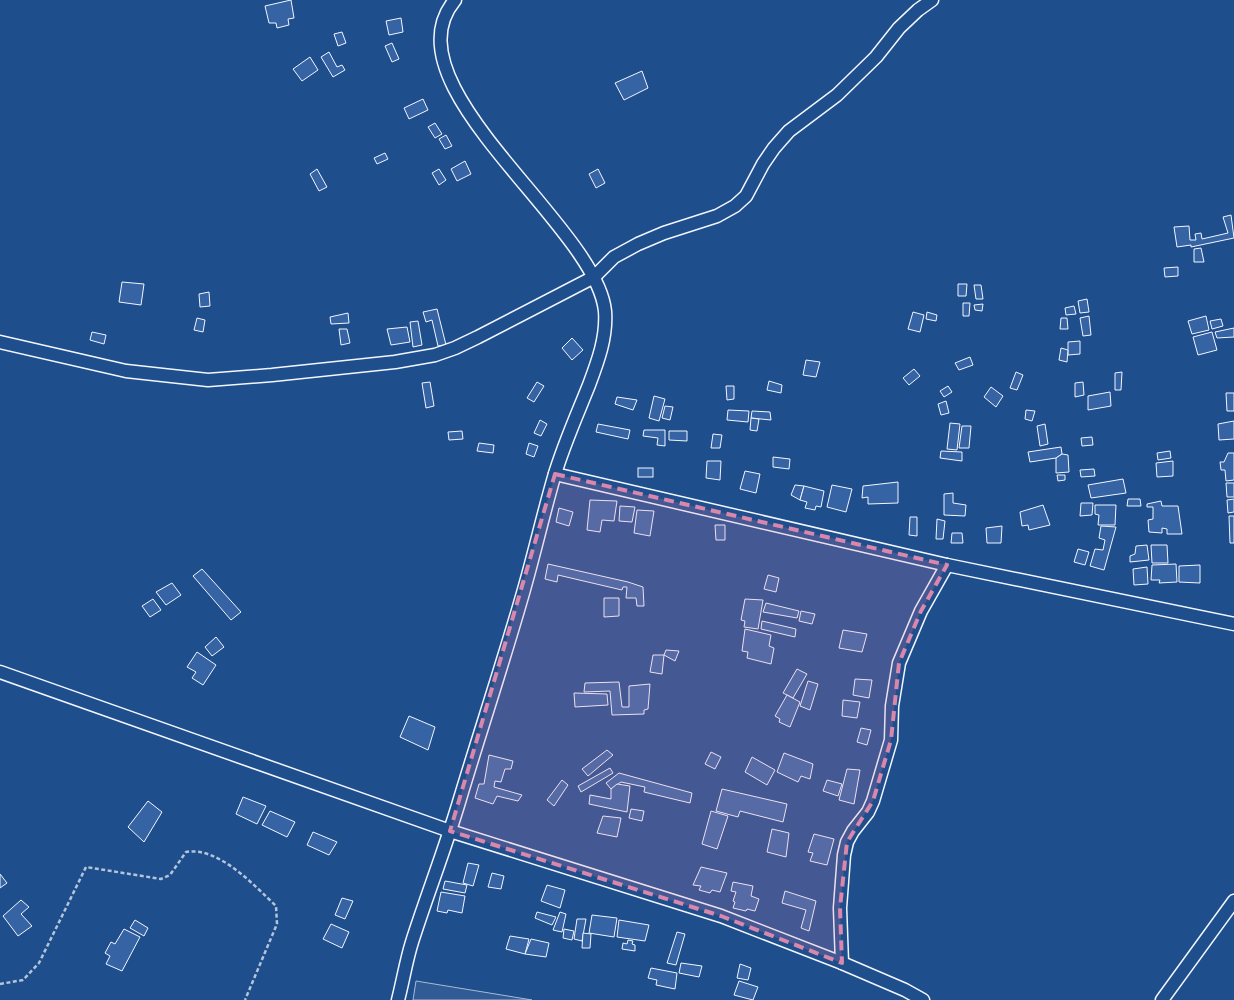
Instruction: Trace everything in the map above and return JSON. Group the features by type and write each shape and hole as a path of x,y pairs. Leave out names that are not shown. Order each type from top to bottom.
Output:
{"street":[{"path":"398,1000 411,944 450,831 523,593 555,474 600,356 605,331 605,310 594,277 568,240 469,115 454,89 444,62 440,41 440,26 447,9 455,0"},
{"path":"0,342 126,371 208,380 396,362 435,354 478,337 594,277 614,257 638,244 664,233 718,216 735,206 746,196 768,156 789,131 838,94 876,57 899,28 932,0"},
{"path":"555,474 947,565 1234,624"},
{"path":"842,963 840,908 844,855 847,842 853,830 868,812 873,801 891,740 892,706 899,663 921,611 947,565"},
{"path":"0,672 450,831 721,916 842,963 905,990 923,1000"},
{"path":"1162,1000 1234,901"}],"path":[{"path":"0,984 23,980 39,963 86,867 161,879 170,875 186,852 192,850 204,853 236,868 276,906 277,924 245,1000"}],"highlighted area":[{"path":"555,474 947,565 921,611 899,663 891,740 873,801 847,842 840,908 842,963 721,916 450,831"}],"shaded area":[{"path":"416,981 532,1000 413,1000"}],"building":[{"path":"291,0 294,18 288,19 289,25 277,28 276,23 269,23 265,6"},
{"path":"401,18 403,32 389,35 386,21"},
{"path":"342,32 346,43 338,46 334,34"},
{"path":"392,43 399,59 392,62 385,46"},
{"path":"329,52 337,67 342,65 345,70 333,77 321,57"},
{"path":"310,57 318,70 302,81 293,69"},
{"path":"642,71 648,88 624,100 615,83"},
{"path":"423,99 428,110 409,119 404,108"},
{"path":"435,123 442,134 435,138 428,127"},
{"path":"446,135 452,146 445,149 439,139"},
{"path":"385,153 388,159 377,164 374,158"},
{"path":"465,161 471,174 457,181 451,169"},
{"path":"317,169 327,187 319,191 310,174"},
{"path":"439,169 446,180 439,185 432,173"},
{"path":"598,169 605,183 596,188 589,174"},
{"path":"1231,215 1234,238 1191,247 1191,245 1177,247 1174,227 1189,226 1190,240 1196,240 1195,234 1201,233 1202,239 1228,233 1223,217"},
{"path":"1201,248 1204,262 1194,262 1194,249"},
{"path":"1178,267 1178,276 1165,277 1164,268"},
{"path":"122,282 144,284 141,305 119,302"},
{"path":"958,284 967,284 966,296 958,296"},
{"path":"974,285 981,285 983,299 976,299"},
{"path":"209,292 210,306 200,307 199,294"},
{"path":"1087,299 1089,312 1080,313 1078,301"},
{"path":"963,303 970,303 969,316 963,316"},
{"path":"983,304 982,311 975,310 974,305"},
{"path":"1074,306 1076,314 1066,315 1065,308"},
{"path":"437,309 446,345 438,346 432,320 426,322 423,312"},
{"path":"913,312 924,315 920,332 908,329"},
{"path":"927,312 937,315 936,321 926,319"},
{"path":"348,313 349,323 331,324 330,317"},
{"path":"1089,316 1091,335 1083,336 1080,318"},
{"path":"1206,316 1209,330 1192,334 1188,321"},
{"path":"197,318 205,320 203,332 194,330"},
{"path":"1061,318 1067,318 1068,329 1060,329"},
{"path":"1221,319 1223,326 1212,329 1210,321"},
{"path":"418,321 422,345 413,347 410,322"},
{"path":"407,327 410,342 391,345 387,329"},
{"path":"1234,328 1234,337 1217,338 1215,332"},
{"path":"339,329 347,329 350,343 341,345"},
{"path":"92,332 106,335 104,344 90,340"},
{"path":"1212,332 1217,350 1198,355 1193,337"},
{"path":"572,338 583,350 572,360 562,348"},
{"path":"1080,341 1080,354 1068,355 1068,342"},
{"path":"1061,348 1068,350 1067,362 1059,360"},
{"path":"970,357 973,365 959,370 955,363"},
{"path":"806,360 820,362 816,377 803,375"},
{"path":"914,369 920,376 909,385 903,378"},
{"path":"1016,372 1023,375 1017,390 1010,388"},
{"path":"1122,372 1121,390 1115,390 1115,373"},
{"path":"769,381 782,385 781,393 767,390"},
{"path":"430,382 434,406 426,408 422,383"},
{"path":"537,382 544,386 534,402 527,398"},
{"path":"1083,382 1084,395 1075,397 1075,383"},
{"path":"726,386 734,386 734,399 727,400"},
{"path":"948,386 952,392 944,397 940,391"},
{"path":"991,387 1003,396 996,407 984,397"},
{"path":"1110,392 1111,406 1088,410 1088,396"},
{"path":"1226,393 1234,393 1234,411 1227,411"},
{"path":"654,396 665,399 659,421 649,418"},
{"path":"617,397 637,400 633,410 615,404"},
{"path":"946,401 949,413 941,415 938,404"},
{"path":"665,406 673,407 670,420 662,418"},
{"path":"728,410 749,411 748,422 727,420"},
{"path":"1026,410 1035,411 1032,421 1025,419"},
{"path":"752,411 770,412 771,420 751,418"},
{"path":"751,418 759,419 757,431 750,430"},
{"path":"540,420 547,424 541,436 534,433"},
{"path":"1234,421 1234,439 1219,440 1218,424"},
{"path":"950,423 960,424 957,450 947,449"},
{"path":"598,424 630,430 628,439 596,432"},
{"path":"1045,424 1048,444 1040,446 1037,426"},
{"path":"962,426 971,426 969,448 959,448"},
{"path":"644,430 665,430 665,446 657,445 658,438 643,436"},
{"path":"462,431 463,439 449,440 448,432"},
{"path":"669,431 687,431 687,441 669,440"},
{"path":"713,434 722,435 720,448 711,448"},
{"path":"1092,437 1093,445 1082,446 1081,438"},
{"path":"479,443 494,445 493,453 477,451"},
{"path":"529,443 538,446 534,457 526,454"},
{"path":"1061,447 1062,454 1056,458 1030,462 1028,452"},
{"path":"941,451 962,452 962,461 940,458"},
{"path":"1170,451 1171,458 1158,460 1157,453"},
{"path":"1228,453 1234,453 1234,480 1226,481 1225,470 1221,470 1220,462 1224,462"},
{"path":"1062,454 1068,455 1069,472 1056,473 1056,458"},
{"path":"773,457 790,459 789,469 773,467"},
{"path":"707,461 721,461 720,480 706,478"},
{"path":"1173,461 1173,476 1157,477 1156,463"},
{"path":"638,468 653,468 653,477 638,477"},
{"path":"1094,469 1095,476 1081,477 1080,470"},
{"path":"745,471 760,474 756,493 740,489"},
{"path":"1057,475 1065,475 1065,480 1058,481"},
{"path":"1123,479 1126,493 1091,498 1088,485"},
{"path":"898,482 898,503 868,504 868,497 862,498 863,486"},
{"path":"1226,483 1234,483 1234,497 1227,497"},
{"path":"795,485 804,486 800,500 791,495"},
{"path":"832,485 852,489 846,512 827,507"},
{"path":"804,486 824,491 821,507 816,506 815,510 805,508 807,502 800,500"},
{"path":"953,493 953,503 966,505 965,516 944,515 944,494"},
{"path":"1128,499 1140,499 1141,506 1127,506"},
{"path":"1234,499 1234,512 1228,513 1227,500"},
{"path":"590,500 617,501 614,521 602,520 600,532 587,530"},
{"path":"1161,501 1162,506 1178,506 1182,534 1167,534 1167,529 1162,528 1162,533 1149,532 1148,520 1153,519 1153,507 1147,507 1147,504"},
{"path":"1081,503 1093,503 1092,515 1080,516"},
{"path":"1043,505 1050,525 1029,530 1028,525 1022,526 1020,512"},
{"path":"1095,505 1116,505 1115,525 1098,525 1099,515 1095,514"},
{"path":"620,506 635,507 632,522 619,521"},
{"path":"559,508 573,512 569,526 556,522"},
{"path":"637,510 654,511 650,536 634,533"},
{"path":"1229,516 1234,516 1234,543 1230,543"},
{"path":"910,517 917,517 917,536 909,535"},
{"path":"937,519 945,521 943,539 936,539"},
{"path":"715,525 725,525 725,540 716,540"},
{"path":"1002,526 1001,543 987,543 986,528"},
{"path":"1101,526 1116,527 1104,570 1090,566 1095,549 1103,550 1105,540 1099,538"},
{"path":"952,533 962,533 963,543 951,543"},
{"path":"1147,545 1149,560 1130,562 1130,556 1135,554 1136,546"},
{"path":"1151,545 1167,545 1168,563 1152,563"},
{"path":"1078,549 1089,552 1085,565 1074,562"},
{"path":"548,564 643,587 644,606 637,606 636,598 626,598 627,587 623,587 622,590 558,575 557,582 545,579"},
{"path":"1176,564 1177,582 1159,583 1160,580 1151,580 1152,565"},
{"path":"1200,565 1200,583 1179,582 1179,566"},
{"path":"1147,567 1148,584 1134,585 1133,569"},
{"path":"202,569 241,612 231,620 193,576"},
{"path":"768,575 779,578 776,592 764,589"},
{"path":"172,583 181,595 166,605 156,592"},
{"path":"604,598 619,598 619,616 604,617"},
{"path":"153,599 161,610 150,617 142,606"},
{"path":"745,599 763,600 758,629 744,627 745,621 741,620"},
{"path":"766,603 799,611 797,618 763,612"},
{"path":"801,611 815,614 812,624 799,621"},
{"path":"762,621 796,629 795,637 761,629"},
{"path":"745,629 771,635 769,646 774,648 771,664 747,658 748,652 742,651"},
{"path":"843,630 867,634 862,652 839,648"},
{"path":"216,637 224,647 212,656 205,647"},
{"path":"666,650 679,651 675,661 664,655"},
{"path":"197,652 216,665 203,685 192,678 196,672 187,667"},
{"path":"653,655 664,655 662,674 650,672"},
{"path":"797,669 807,674 793,698 783,693"},
{"path":"855,679 872,680 869,698 853,695"},
{"path":"808,681 818,684 810,710 800,706"},
{"path":"619,682 622,707 629,707 629,686 650,684 648,709 644,710 644,714 612,715 610,691 584,692 585,683"},
{"path":"574,693 607,694 608,705 575,707"},
{"path":"787,695 800,702 790,727 779,722 780,719 775,716"},
{"path":"843,700 860,702 857,718 842,716"},
{"path":"409,716 435,727 428,750 400,737"},
{"path":"861,728 871,730 867,745 857,742"},
{"path":"607,750 613,755 588,776 582,769"},
{"path":"711,752 721,757 715,769 705,764"},
{"path":"784,753 813,764 810,779 801,776 798,782 777,772"},
{"path":"489,755 513,761 511,769 505,769 501,782 495,781 494,787 522,795 518,801 497,796 493,804 475,798 479,784 484,784"},
{"path":"752,757 775,770 767,785 745,772"},
{"path":"610,768 613,773 581,792 578,786"},
{"path":"847,769 860,770 854,804 839,800"},
{"path":"619,773 692,793 690,803 644,792 645,787 621,782 611,789 606,783"},
{"path":"562,780 568,785 554,806 547,800"},
{"path":"827,780 842,784 838,796 823,791"},
{"path":"617,784 630,786 627,812 589,804 590,795 611,799 611,789"},
{"path":"722,789 787,804 783,822 740,811 738,817 716,811"},
{"path":"243,797 266,806 257,824 236,814"},
{"path":"148,801 162,812 144,842 128,827"},
{"path":"631,809 644,811 642,821 629,818"},
{"path":"270,811 295,822 287,837 262,825"},
{"path":"711,811 728,816 717,849 702,844"},
{"path":"603,816 621,818 617,837 597,833"},
{"path":"772,829 789,833 786,857 767,852"},
{"path":"313,832 337,842 329,855 307,845"},
{"path":"814,834 834,839 827,865 810,861 813,853 808,852"},
{"path":"468,863 479,865 473,886 463,883"},
{"path":"701,867 727,873 720,892 712,890 710,893 699,890 701,886 693,885"},
{"path":"492,873 504,876 501,889 488,887"},
{"path":"0,874 7,883 0,888"},
{"path":"445,881 467,885 465,893 443,889"},
{"path":"733,882 753,886 751,896 759,899 755,911 733,908 736,892 731,891"},
{"path":"547,885 565,890 560,908 541,901"},
{"path":"785,891 816,901 809,931 801,928 806,910 782,903"},
{"path":"441,892 465,896 462,913 448,910 447,913 437,911"},
{"path":"342,898 353,901 345,919 335,915"},
{"path":"21,900 29,907 21,914 32,926 18,936 3,916"},
{"path":"537,912 556,917 552,925 535,918"},
{"path":"560,912 566,914 562,932 553,930"},
{"path":"592,915 617,918 614,937 589,933"},
{"path":"577,919 586,919 582,941 574,939"},
{"path":"135,920 148,928 144,936 130,928"},
{"path":"619,920 649,925 645,941 617,937"},
{"path":"331,924 349,932 342,948 323,939"},
{"path":"124,929 140,937 122,971 106,964 110,956 105,953 111,942 115,944"},
{"path":"564,929 574,931 572,940 563,938"},
{"path":"677,932 685,934 676,965 667,963"},
{"path":"583,933 591,934 590,948 582,948"},
{"path":"510,936 529,939 525,954 506,949"},
{"path":"531,939 549,943 546,957 525,954"},
{"path":"628,940 633,941 632,944 635,945 635,951 622,949 623,943 627,944"},
{"path":"681,963 702,966 699,977 679,973"},
{"path":"740,964 751,968 748,980 737,978"},
{"path":"651,968 677,973 675,989 656,985 657,980 648,978"},
{"path":"739,981 758,987 753,1000 734,995"}]}
